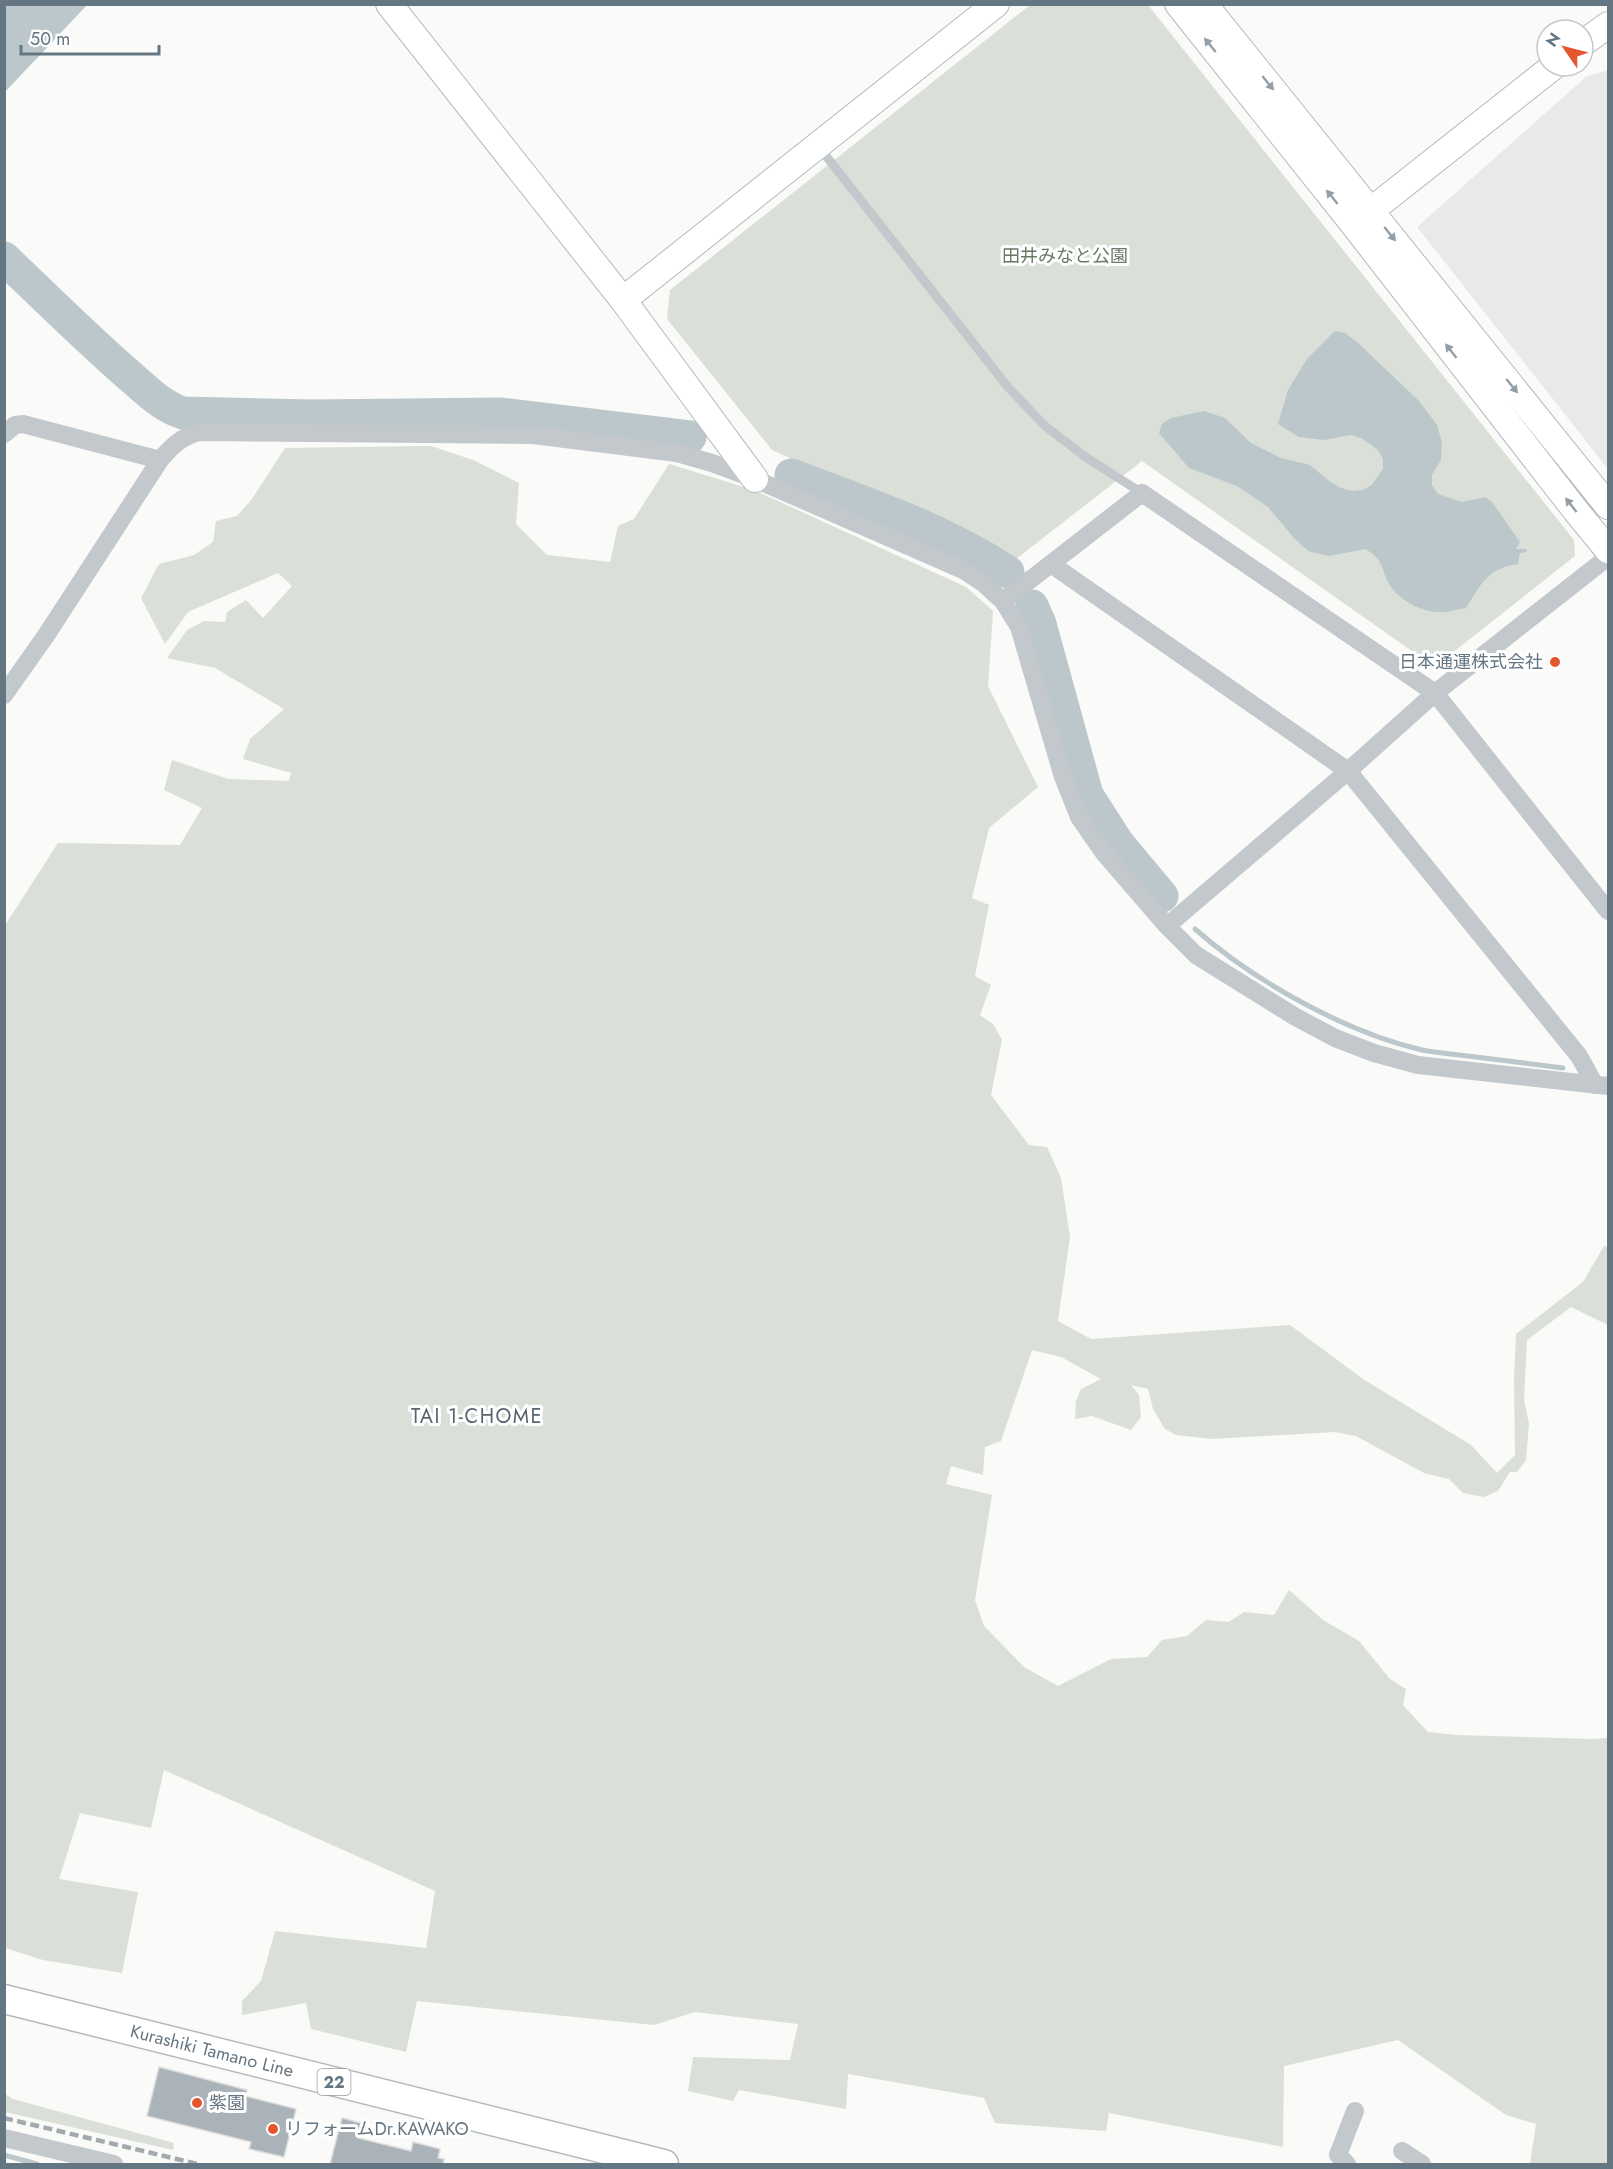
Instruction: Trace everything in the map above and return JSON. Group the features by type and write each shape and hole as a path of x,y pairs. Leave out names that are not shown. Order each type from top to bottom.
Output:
{"main road":[{"name":"Kurashiki Tamano Line","path":"4,1999 664,2164"}],"street":[{"path":"389,4 623,300 755,479"},
{"path":"623,300 996,4"},
{"path":"1178,4 1608,506"},
{"path":"1204,4 1576,511 1608,550"},
{"path":"1595,34 1608,24 1604,4"},
{"path":"1362,218 1539,78"},
{"path":"4,434 15,425 23,424 160,460"},
{"path":"4,695 47,634 160,460 176,442 185,436 198,432 533,435 677,453 755,479 963,570 983,582 1003,601 1019,627 1063,777 1079,817 1104,853 1167,926 1196,955 1243,986 1335,1038 1374,1053 1418,1065 1602,1086"},
{"path":"1003,601 1142,493 1436,693 1608,911"},
{"path":"1167,926 1436,693 1608,557"},
{"path":"1051,564 1348,771 1602,1086"},
{"path":"1347,2164 1338,2155 1355,2111"},
{"path":"4,2138 114,2164"},
{"path":"1402,2151 1422,2164"}],"lane":[{"path":"818,145 1007,386 1045,426 1088,458 1142,493"}],"shaded area":[{"path":"4,5 87,5 5,92"},
{"path":"1608,70 1608,469 1417,227 1585,78 1595,78 1595,74"},
{"path":"1335,331 1345,333 1357,342 1419,401 1437,425 1442,443 1441,460 1432,475 1432,485 1438,494 1462,502 1485,497 1492,502 1520,542 1516,549 1526,549 1527,552 1520,553 1518,564 1507,566 1486,579 1466,608 1438,612 1424,610 1409,603 1392,588 1378,559 1365,549 1329,556 1308,551 1268,507 1237,486 1189,468 1159,433 1162,424 1171,418 1204,411 1225,418 1251,443 1281,458 1310,465 1341,488 1353,491 1372,485 1383,469 1383,459 1378,450 1361,438 1351,435 1324,440 1299,437 1278,424 1288,390 1307,359"}],"green space":[{"name":"田井みなと公園","path":"1030,5 1148,5 1574,540 1575,556 1442,661 1426,661 1142,461 1012,562 974,543 790,465 790,458 772,450 667,319 670,290"},
{"path":"431,446 473,460 519,483 516,524 547,555 610,562 618,526 634,519 669,464 754,490 966,587 993,611 988,686 1038,787 989,828 972,898 989,905 975,976 991,985 980,1015 994,1025 1002,1040 991,1095 1029,1145 1047,1147 1061,1178 1070,1237 1058,1321 1091,1339 1290,1325 1363,1379 1471,1445 1497,1473 1515,1455 1516,1334 1583,1282 1604,1246 1608,1247 1608,1325 1571,1307 1527,1340 1524,1400 1529,1424 1526,1460 1517,1472 1510,1472 1498,1491 1484,1497 1463,1493 1449,1479 1424,1473 1356,1436 1335,1432 1212,1439 1176,1435 1165,1429 1153,1409 1148,1389 1131,1385 1139,1395 1141,1417 1131,1430 1092,1416 1075,1419 1076,1401 1081,1389 1101,1379 1061,1357 1032,1350 1001,1441 985,1447 983,1475 951,1466 946,1484 992,1495 975,1600 984,1626 1024,1667 1058,1686 1111,1659 1147,1657 1162,1640 1187,1636 1206,1620 1229,1622 1244,1612 1274,1615 1289,1590 1323,1620 1359,1641 1390,1679 1406,1689 1403,1705 1428,1732 1456,1735 1608,1738 1608,2164 1530,2164 1536,2124 1506,2115 1398,2040 1284,2066 1283,2147 1109,2113 1106,2131 995,2123 984,2098 848,2074 846,2109 739,2090 733,2101 688,2091 693,2057 790,2060 798,2024 695,2012 654,2025 417,2001 406,2052 311,2029 306,2003 242,2015 242,2001 261,1981 275,1931 426,1948 435,1891 164,1770 151,1828 80,1813 59,1879 138,1892 122,1973 43,1960 5,1948 4,927 58,843 180,845 202,808 164,790 172,760 228,779 289,781 291,773 243,759 250,739 284,709 215,668 167,658 187,630 204,621 225,622 227,612 246,600 263,618 292,586 278,573 188,612 165,644 141,598 159,564 194,555 213,542 216,521 237,516 252,499 285,448"},
{"path":"5,2094 13,2099 174,2143 173,2150 5,2112"}],"building":[{"name":"紫園","path":"159,2067 247,2090 245,2096 296,2109 284,2157 249,2149 251,2142 147,2116"},
{"path":"342,2118 361,2123 358,2138 411,2151 413,2142 440,2149 438,2158 444,2159 443,2164 330,2164"}],"waterway":[{"path":"4,258 144,388 166,405 183,413 311,416 500,414 690,437"},
{"path":"791,475 929,529 1008,572"},
{"path":"1032,606 1040,624 1087,795 1117,842 1162,896"},
{"path":"1195,929 1272,985 1332,1018 1362,1031 1422,1050 1563,1068"},
{"path":"4,2155 37,2164"}],"railway":[{"path":"4,2118 198,2164"}],"place":[{"name":"日本通運株式会社","path":"1555,662"},
{"name":"紫園","path":"197,2103"},
{"name":"リフォームDr.KAWAKO","path":"273,2129"}],"district":[{"name":"TAI 1-CHOME","path":"477,1416"}]}
